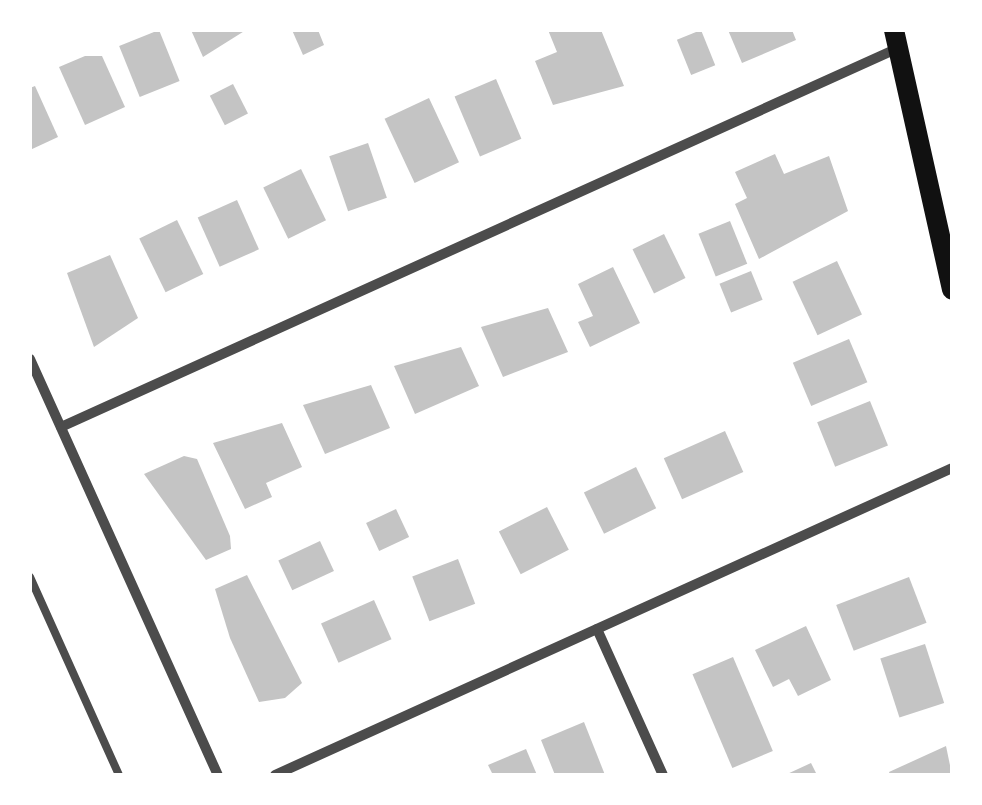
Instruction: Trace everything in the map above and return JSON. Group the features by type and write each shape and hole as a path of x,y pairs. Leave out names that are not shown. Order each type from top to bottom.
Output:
{"main road":[{"path":"896,39 952,290"}],"street":[{"path":"61,428 896,39"},
{"path":"31,364 218,775"},
{"path":"275,775 952,468"},
{"path":"597,629 663,775"}],"lane":[{"path":"30,577 119,775"}],"building":[{"path":"159,30 180,81 140,97 119,46"},
{"path":"191,30 246,30 203,57"},
{"path":"292,30 318,30 324,45 303,55"},
{"path":"548,30 601,30 624,86 553,105 535,61 557,52"},
{"path":"701,30 715,65 691,75 677,40"},
{"path":"728,30 792,30 796,40 742,63"},
{"path":"85,56 102,56 125,107 85,125 59,67"},
{"path":"496,79 521,139 480,156 455,97"},
{"path":"233,84 248,113 225,125 210,96"},
{"path":"35,86 58,137 30,150 30,88"},
{"path":"429,98 459,162 415,183 385,119"},
{"path":"368,143 387,198 348,211 329,156"},
{"path":"775,154 784,174 829,156 848,211 759,259 735,204 747,198 735,172"},
{"path":"301,169 326,220 288,239 263,187"},
{"path":"237,200 259,249 220,267 198,217"},
{"path":"177,220 203,274 166,292 139,238"},
{"path":"730,221 747,264 716,276 698,234"},
{"path":"664,234 685,278 654,293 633,249"},
{"path":"110,255 138,318 94,347 67,273"},
{"path":"837,261 862,314 818,335 793,282"},
{"path":"613,267 640,323 590,347 578,322 593,316 578,284"},
{"path":"751,271 763,300 731,312 719,284"},
{"path":"548,308 568,352 503,377 481,327"},
{"path":"849,339 867,382 811,406 793,363"},
{"path":"461,347 479,386 415,414 394,366"},
{"path":"371,385 390,428 325,454 303,405"},
{"path":"870,401 888,446 835,467 817,422"},
{"path":"282,423 302,467 266,483 272,497 245,509 213,443"},
{"path":"725,431 743,472 682,499 664,458"},
{"path":"184,456 197,459 230,536 231,549 206,560 144,474"},
{"path":"636,467 656,508 604,534 584,492"},
{"path":"547,507 569,550 521,574 499,532"},
{"path":"396,509 409,537 379,551 366,523"},
{"path":"320,541 334,571 292,590 278,560"},
{"path":"458,559 475,604 429,621 412,577"},
{"path":"247,575 302,683 285,698 259,702 230,638 215,589"},
{"path":"909,577 927,623 854,651 836,605"},
{"path":"374,600 391,639 339,663 321,624"},
{"path":"806,626 831,680 798,696 789,679 773,687 755,650"},
{"path":"925,644 944,703 899,717 880,659"},
{"path":"733,657 773,751 732,768 692,674"},
{"path":"584,722 605,775 555,775 541,740"},
{"path":"946,746 952,775 890,775 889,772"},
{"path":"526,749 537,775 493,775 488,765"},
{"path":"811,763 817,775 785,775"}]}
